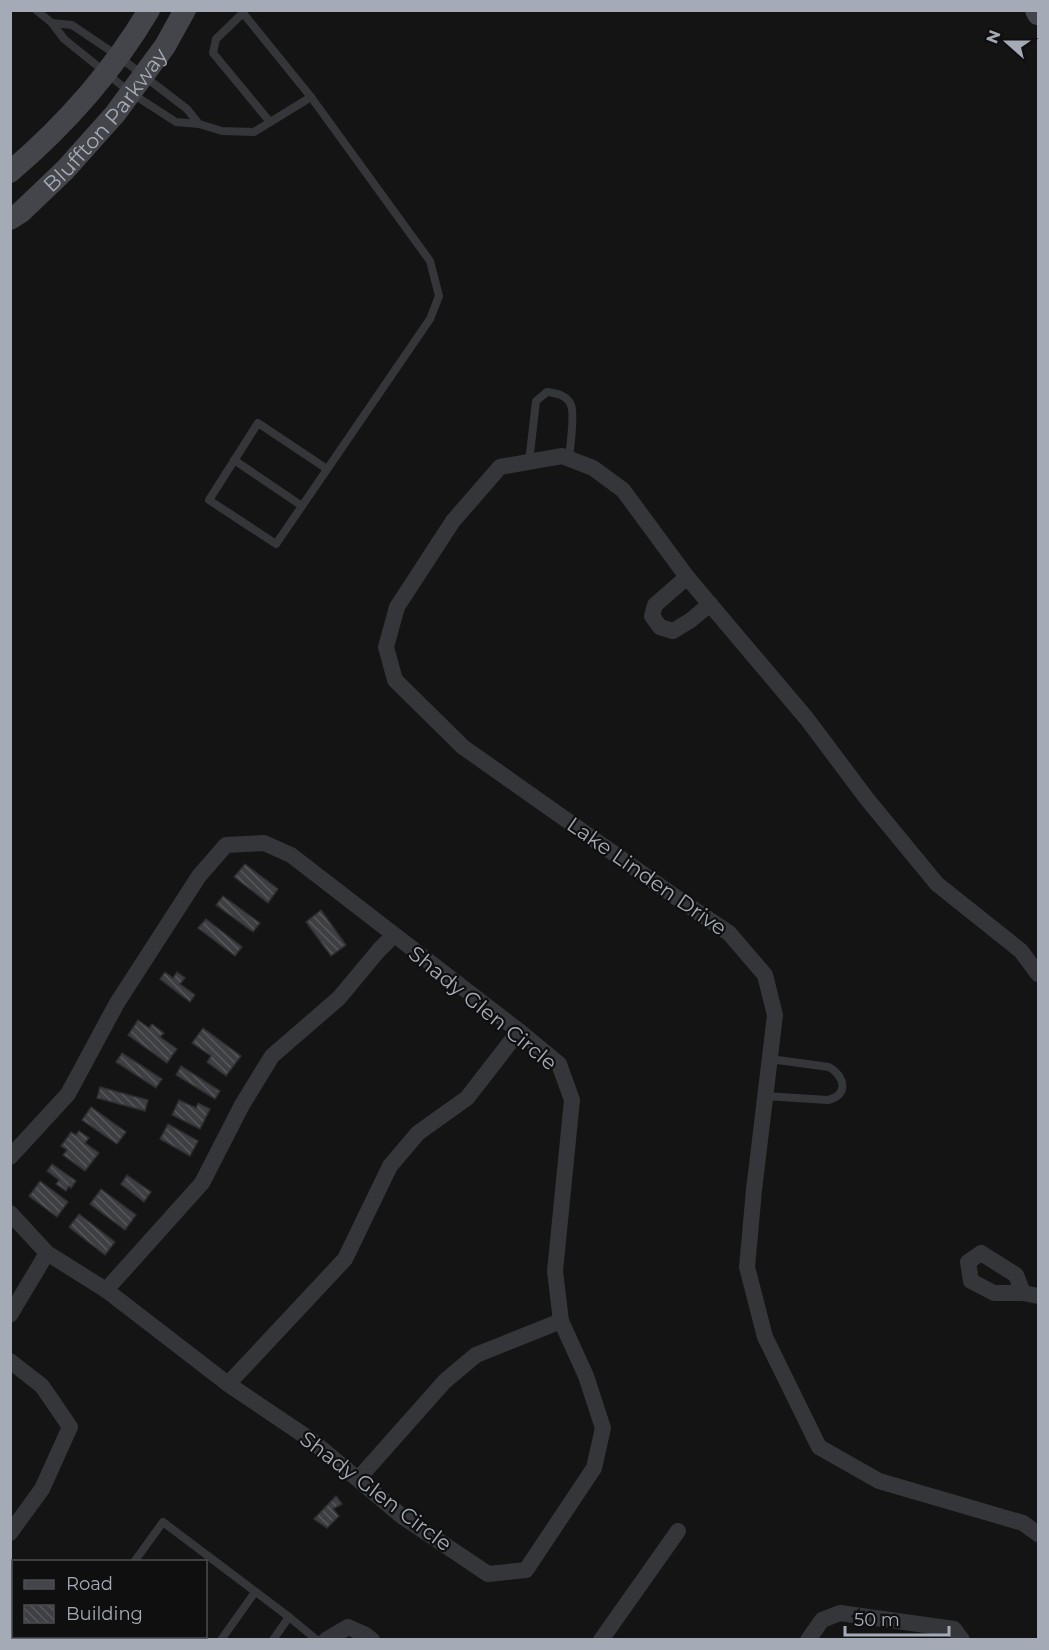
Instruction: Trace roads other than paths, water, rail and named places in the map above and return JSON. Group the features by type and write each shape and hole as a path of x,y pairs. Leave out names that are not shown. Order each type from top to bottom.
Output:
{"main road":[{"name":"Bluffton Parkway","path":"10,172 39,148 80,105 135,34 149,10"},
{"name":"Bluffton Parkway","path":"10,219 21,212 65,170 116,114 165,46 185,10"}],"street":[{"name":"Lake Linden Drive","path":"1038,974 1021,951 938,884 867,799 807,719 687,577 623,490 593,468 562,456 500,467 453,521 397,607 386,647 395,680 463,747 729,933 765,975 775,1015 747,1267 765,1337 819,1447 879,1481 1023,1523 1038,1534"},
{"path":"687,577 655,605 652,616 660,627 673,631 710,604"},
{"name":"Shady Glen Circle","path":"10,1157 68,1094 117,1003 199,876 226,845 264,843 291,855 559,1064 573,1100 555,1271 561,1321 586,1376 603,1428 594,1468 526,1570 488,1574 403,1517 311,1440 228,1384 106,1290 47,1253 10,1213"},
{"path":"106,1290 202,1183 242,1105 272,1056 339,998 393,935"},
{"path":"228,1384 345,1259 390,1166 418,1133 467,1098 519,1031"},
{"path":"10,1315 47,1253"},
{"path":"358,1479 445,1381 476,1355 561,1321"},
{"path":"10,1361 42,1386 70,1427 42,1489 10,1533"},
{"path":"601,1640 678,1531"},
{"path":"808,1640 822,1620 840,1613 954,1629 962,1640"},
{"path":"326,1640 348,1627 372,1640"}],"lane":[{"path":"36,10 52,23 64,39 112,64 137,84 187,109 199,124"},
{"path":"270,122 213,53 216,39 243,13 311,97 430,261 439,296 430,319 276,544 209,500 258,423 327,469"},
{"path":"52,23 72,25 176,122 199,124 222,131 254,132 311,97"},
{"path":"529,462 536,401 547,392 564,396 571,404 569,458"},
{"path":"234,460 302,506"},
{"path":"765,1096 828,1100 840,1093 843,1086 836,1071 829,1066 770,1059"},
{"path":"135,1560 163,1522 203,1558"},
{"path":"207,1561 255,1592 317,1640"},
{"path":"221,1640 255,1592"},
{"path":"273,1640 289,1617"}]}
